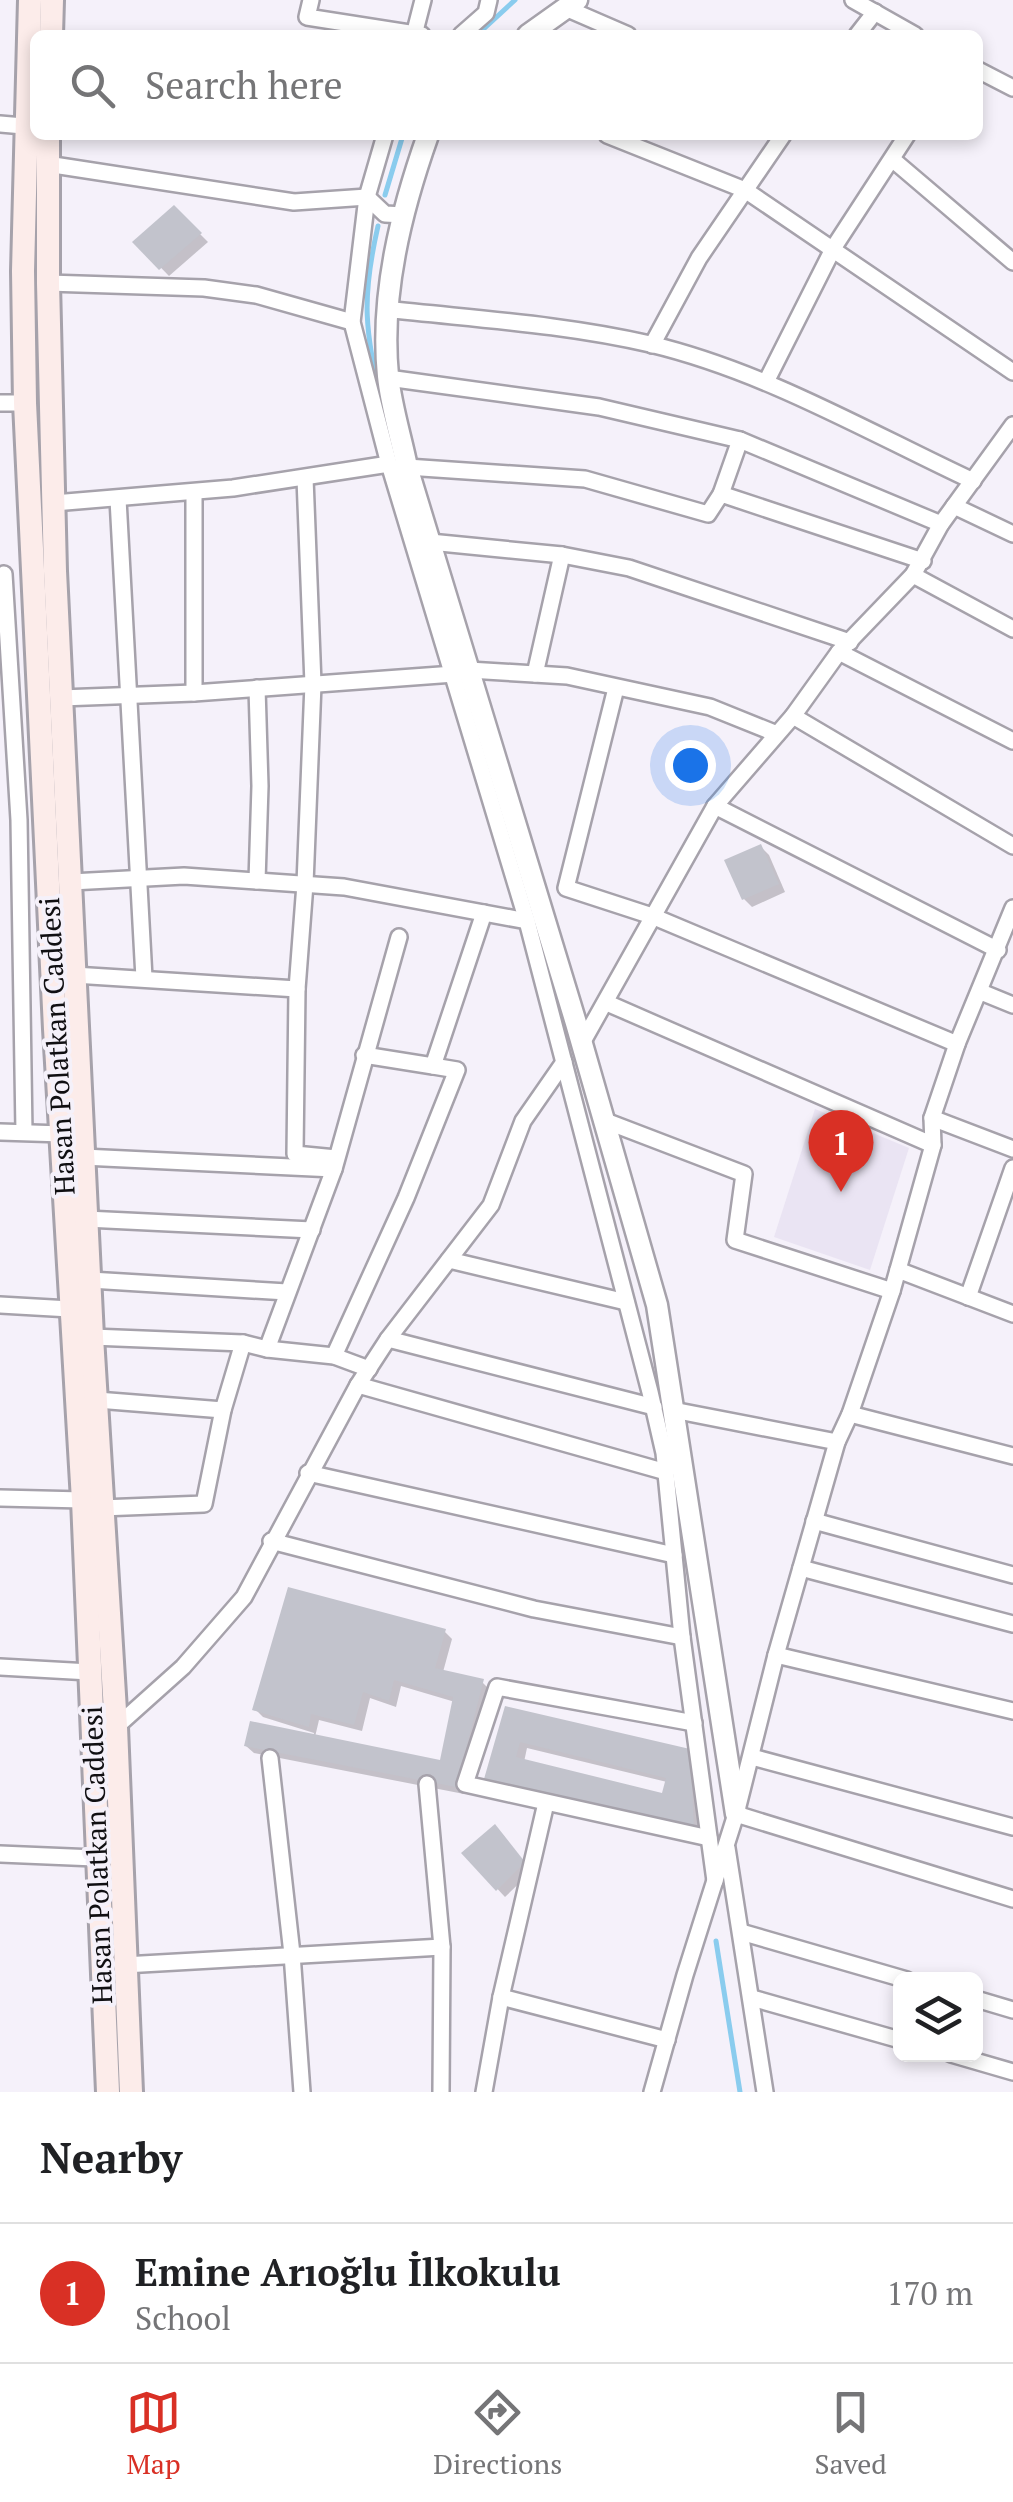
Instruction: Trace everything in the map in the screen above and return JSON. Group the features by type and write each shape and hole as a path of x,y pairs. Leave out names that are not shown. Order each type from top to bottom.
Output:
{"main road":[{"name":"Hasan Polatkan Caddesi","path":"30,0 32,30"},
{"path":"51,30 52,0"},
{"name":"Hasan Polatkan Caddesi","path":"36,140 23,271 25,403 61,698 97,1400 90,1672 108,2092"},
{"name":"Hasan Polatkan Caddesi","path":"40,140 48,164 54,502 44,571 55,1029 64,1134 70,1310 116,1727 131,2092"}],"street":[{"path":"311,0 307,17 384,30"},
{"path":"415,30 423,0"},
{"path":"467,30 486,13 490,0"},
{"path":"854,0 906,30"},
{"path":"536,30 576,3 620,30"},
{"path":"861,30 875,12"},
{"path":"983,73 1013,88"},
{"path":"0,124 30,129"},
{"path":"384,140 367,197 352,322 462,672 533,881 656,1305 666,1472 682,1636 715,1881"},
{"path":"426,140 404,214 386,309 388,378 398,466 430,542 626,1302 663,1409 736,1814"},
{"path":"629,140 745,190 1013,372"},
{"path":"652,345 698,258 779,140"},
{"path":"766,382 834,247 905,140"},
{"path":"892,159 1013,262"},
{"path":"48,164 294,202 367,197 385,214 404,214"},
{"path":"48,283 204,288 256,295 352,322"},
{"path":"386,309 553,328 652,345 766,382 973,482"},
{"path":"388,378 599,408 740,440 941,524"},
{"path":"0,403 25,403"},
{"path":"582,1043 715,806 794,716 844,647 918,568 941,524 1008,442 1013,425"},
{"path":"54,502 194,492 398,466 585,479 708,514 721,494 740,440"},
{"path":"305,478 313,684 297,989 295,1154 335,1164"},
{"path":"194,492 194,693"},
{"path":"721,494 918,568 1013,629"},
{"path":"118,499 144,978"},
{"path":"954,506 1013,534"},
{"path":"430,542 562,555 629,568 844,647 1013,741"},
{"path":"535,674 562,555"},
{"path":"24,1132 20,820 2,574 44,571"},
{"path":"61,698 194,693 462,672 535,674 567,676 710,708 777,734"},
{"path":"257,688 257,881"},
{"path":"566,888 616,688"},
{"path":"794,716 1013,846"},
{"path":"715,806 998,950"},
{"path":"0,820 20,820"},
{"path":"71,882 184,876 344,886 527,921"},
{"path":"533,881 652,916 957,1044"},
{"path":"652,2092 736,1814 776,1655 837,1442 892,1291 933,1145 932,1118 957,1044 1013,908"},
{"path":"433,1066 484,913"},
{"path":"268,1349 335,1164 398,937"},
{"path":"74,975 297,989"},
{"path":"981,992 1013,1005"},
{"path":"607,1003 933,1145"},
{"path":"334,1356 406,1198 456,1070 364,1055"},
{"path":"116,1727 183,1667 244,1597 358,1385 388,1339 491,1205 523,1121 564,1062"},
{"path":"932,1118 1013,1149"},
{"path":"604,1120 744,1174 735,1240 892,1291"},
{"path":"0,1132 64,1134"},
{"path":"83,1156 335,1164"},
{"path":"968,1297 1013,1168"},
{"path":"86,1219 312,1230"},
{"path":"448,1260 626,1302"},
{"path":"898,1270 1013,1314"},
{"path":"90,1280 288,1292"},
{"path":"0,1305 70,1310"},
{"path":"92,1337 243,1343 334,1356 369,1369"},
{"path":"388,1339 663,1409 837,1442"},
{"path":"0,1498 92,1504 204,1504 223,1410 243,1343"},
{"path":"358,1385 666,1472"},
{"path":"97,1400 223,1410"},
{"path":"850,1414 1013,1456"},
{"path":"308,1474 674,1555"},
{"path":"814,1521 1013,1575"},
{"path":"271,1541 534,1609 682,1636"},
{"path":"801,1568 1013,1624"},
{"path":"776,1655 1013,1711"},
{"path":"0,1667 90,1672"},
{"path":"694,1723 498,1688 465,1784 709,1838"},
{"path":"752,1757 1013,1828"},
{"path":"270,1758 292,1954 302,2092"},
{"path":"427,1784 442,1947 442,2092"},
{"path":"484,2092 501,1997 546,1802"},
{"path":"736,1814 1013,1899"},
{"path":"727,1844 767,2091"},
{"path":"0,1854 96,1858"},
{"path":"741,1932 893,1976"},
{"path":"124,1965 442,1947"},
{"path":"501,1997 667,2040"},
{"path":"752,1998 893,2038"},
{"path":"983,2001 1013,2010"},
{"path":"979,2062 1013,2072"}],"shaded area":[{"path":"815,1109 909,1148 870,1270 774,1237"}],"building":[{"path":"174,205 202,233 159,270 132,242"},
{"path":"761,844 779,884 742,900 724,860"},
{"path":"288,1587 446,1629 435,1668 484,1679 456,1787 244,1746 250,1721 440,1760 453,1697 394,1680 389,1701 363,1692 354,1725 311,1714 309,1727 252,1710"},
{"path":"505,1706 690,1749 694,1828 484,1779","holes":["520,1742 666,1778 662,1793 516,1757"]},
{"path":"495,1824 525,1862 496,1891 461,1853"}],"waterway":[{"path":"482,30 515,0"},
{"path":"385,195 402,140"},
{"path":"378,226 367,315 382,404"},
{"path":"716,1941 740,2092"}],"place":[{"name":"Emine Arıoğlu İlkokulu","path":"841,1192"}]}
